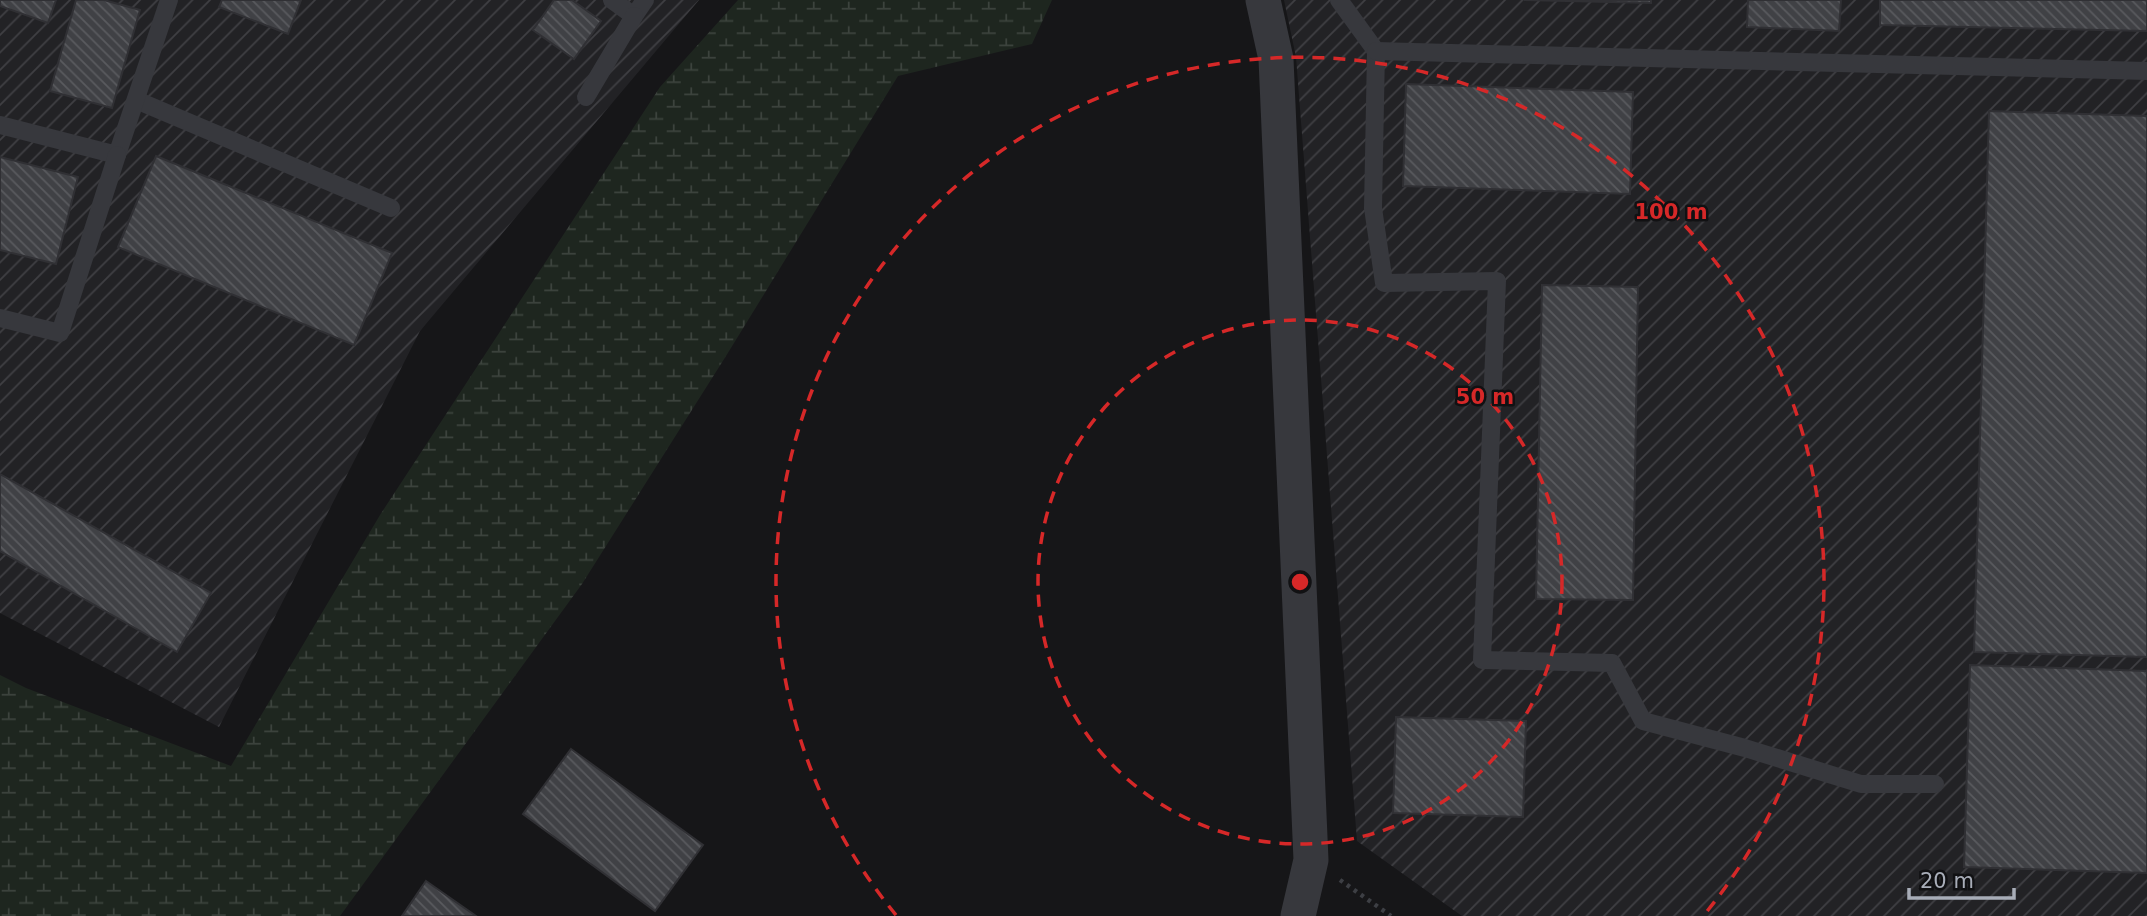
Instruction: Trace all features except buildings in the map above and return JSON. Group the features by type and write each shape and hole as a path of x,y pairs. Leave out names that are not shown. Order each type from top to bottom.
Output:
{"street":[{"path":"1263,0 1276,59 1311,860 1298,916"}],"lane":[{"path":"0,318 60,333 169,0"},
{"path":"612,0 634,16"},
{"path":"586,97 645,0"},
{"path":"1339,0 1376,51 1373,208 1384,283 1497,281 1482,660 1612,663 1643,721 1745,748 1861,784 1935,784"},
{"path":"1376,51 2147,71"},
{"path":"136,100 391,208"},
{"path":"0,125 117,155"}],"path":[{"path":"1311,860 1391,916"}],"shaded area":[{"path":"0,0 699,0 420,331 219,727 0,613"},
{"path":"1284,0 2147,0 2147,916 1462,916 1357,841 1296,57"}],"green space":[{"path":"738,0 1052,0 1032,44 898,76 582,584 340,916 0,916 0,675 26,688 231,766 380,515 660,87"}]}
